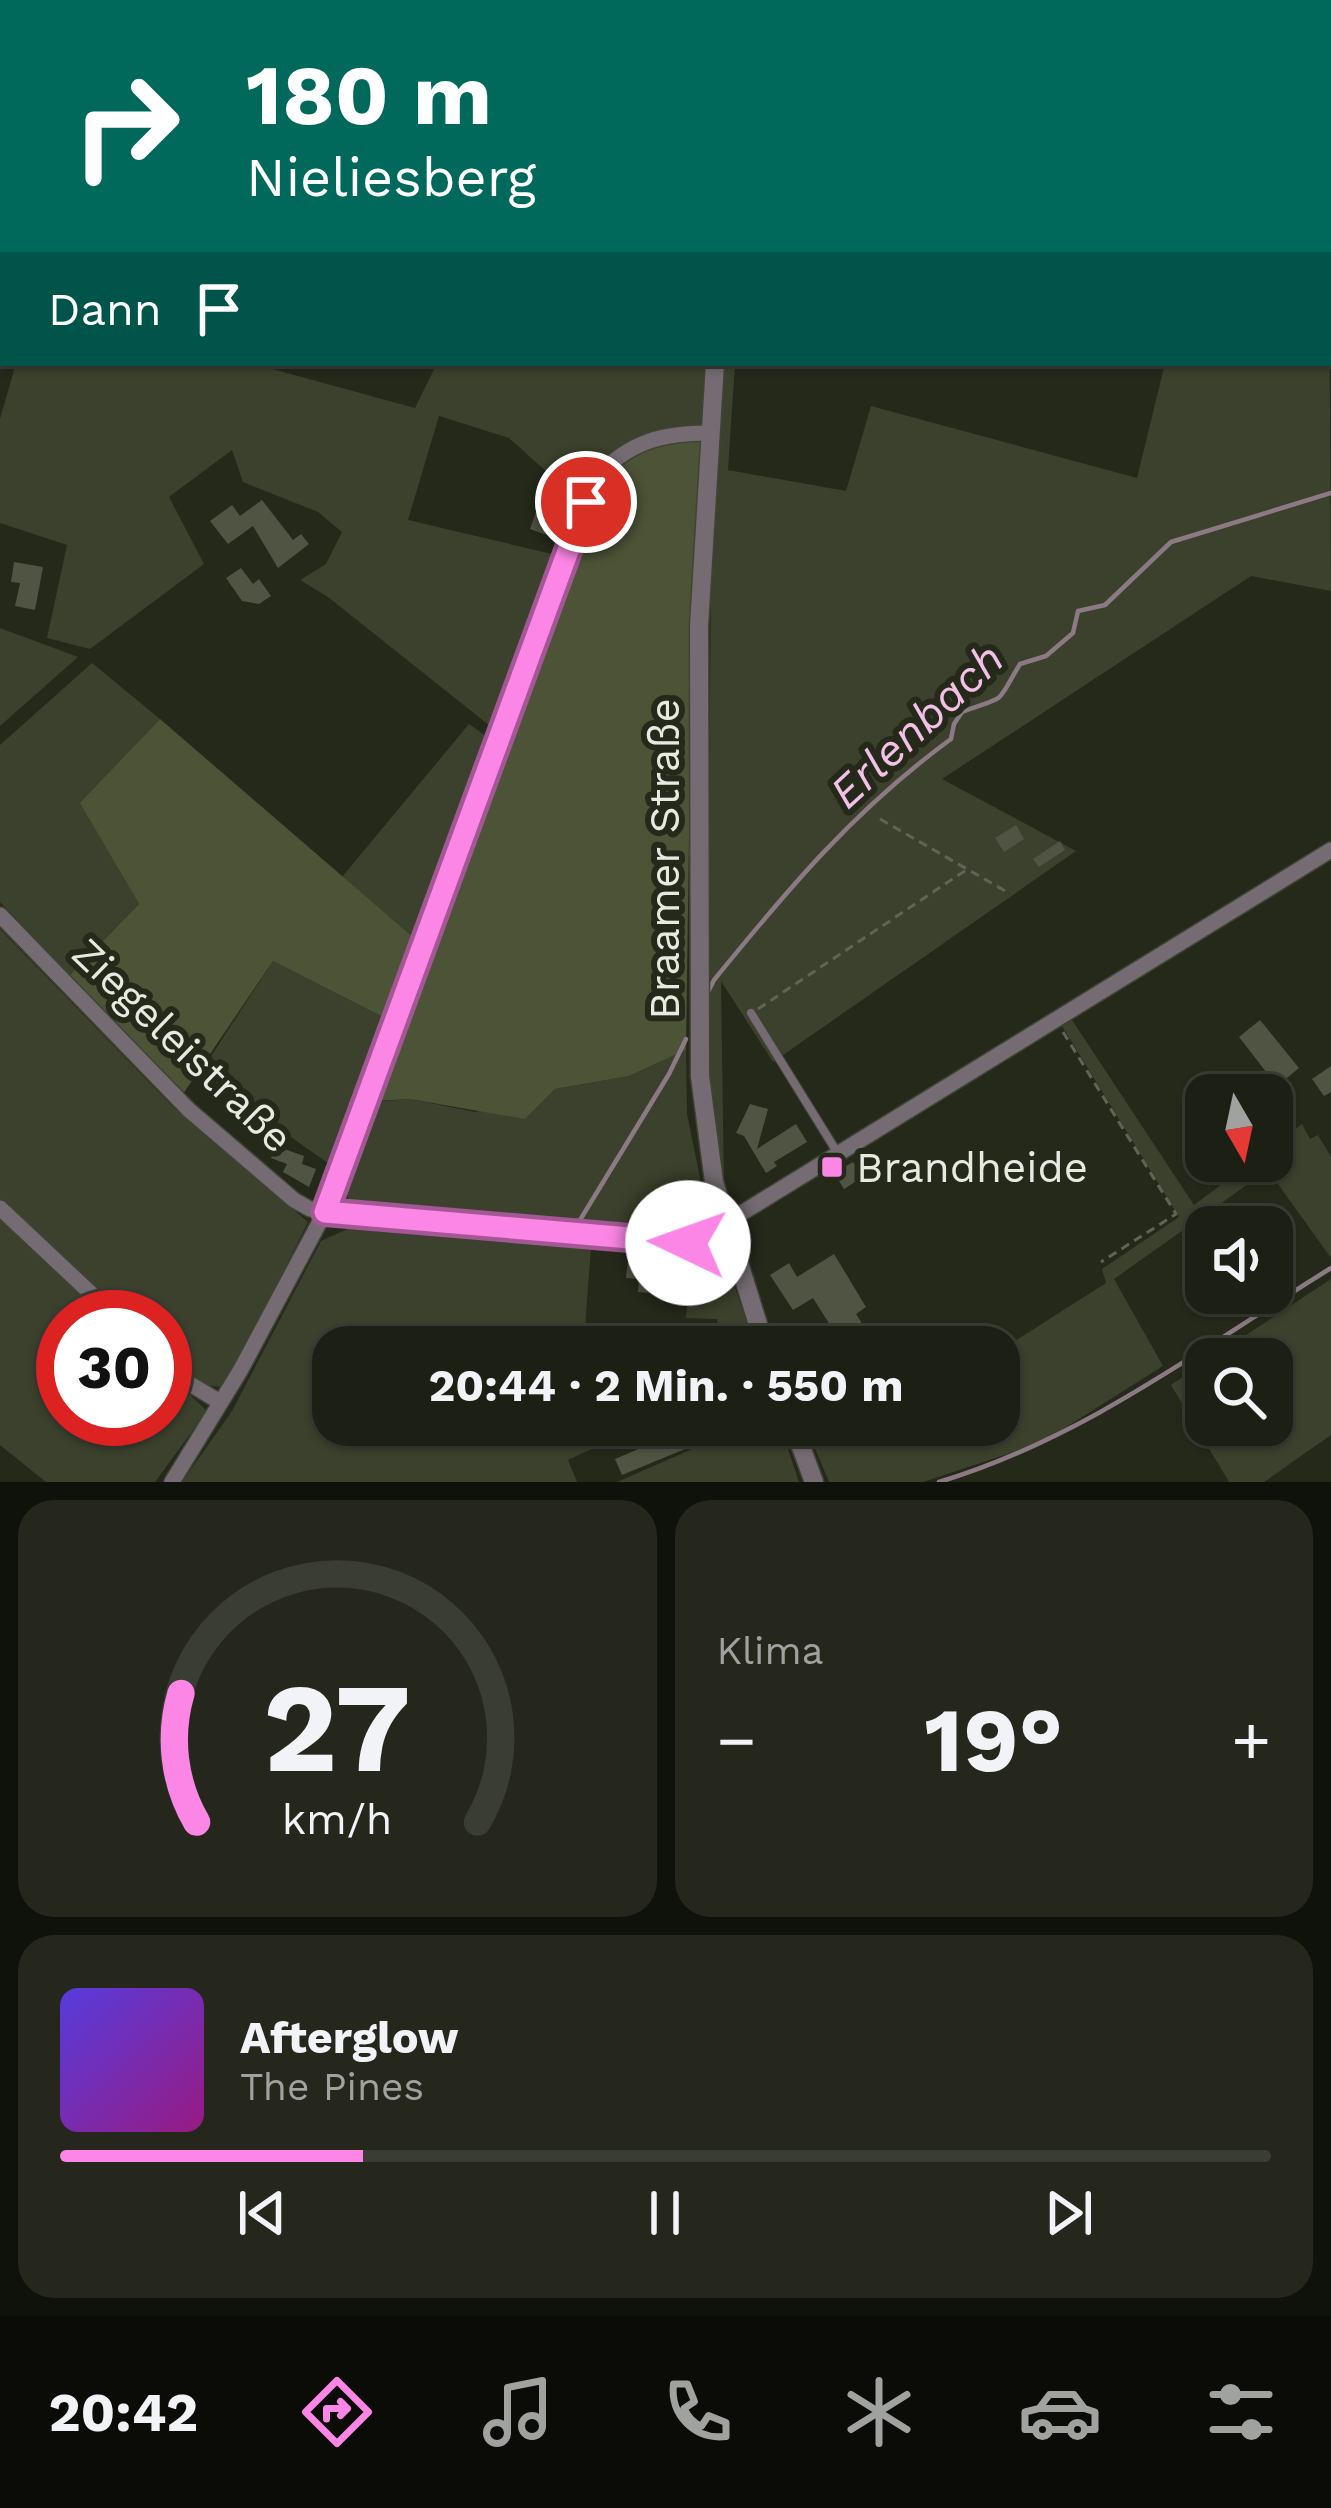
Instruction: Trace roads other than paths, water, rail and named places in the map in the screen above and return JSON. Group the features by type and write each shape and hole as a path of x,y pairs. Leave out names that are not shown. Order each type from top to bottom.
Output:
{"street":[{"name":"Braamer Straße","path":"715,366 699,626 700,1076 708,1150 725,1227 758,1326"},
{"path":"172,1482 325,1212 596,477 638,442 668,433 710,433"},
{"path":"325,1212 688,1243 725,1227 837,1153 1331,850"},
{"name":"Ziegeleistraße","path":"0,915 189,1110 294,1200 325,1212"},
{"path":"0,1208 87,1290"},
{"path":"192,1385 220,1402"},
{"path":"801,1446 814,1482"}],"lane":[{"path":"751,1013 837,1153"}],"waterway":[{"name":"Erlenbach","path":"707,994 741,946 824,852 884,793 951,739 962,712 999,697 1020,664 1046,656 1073,633 1078,611 1105,605 1171,542 1331,493"},
{"name":"Erlenbach","path":"577,1225 686,1039"},
{"path":"939,1482 992,1464 1093,1416 1331,1268"}],"place":[{"name":"Brandheide","path":"832,1167"}]}
